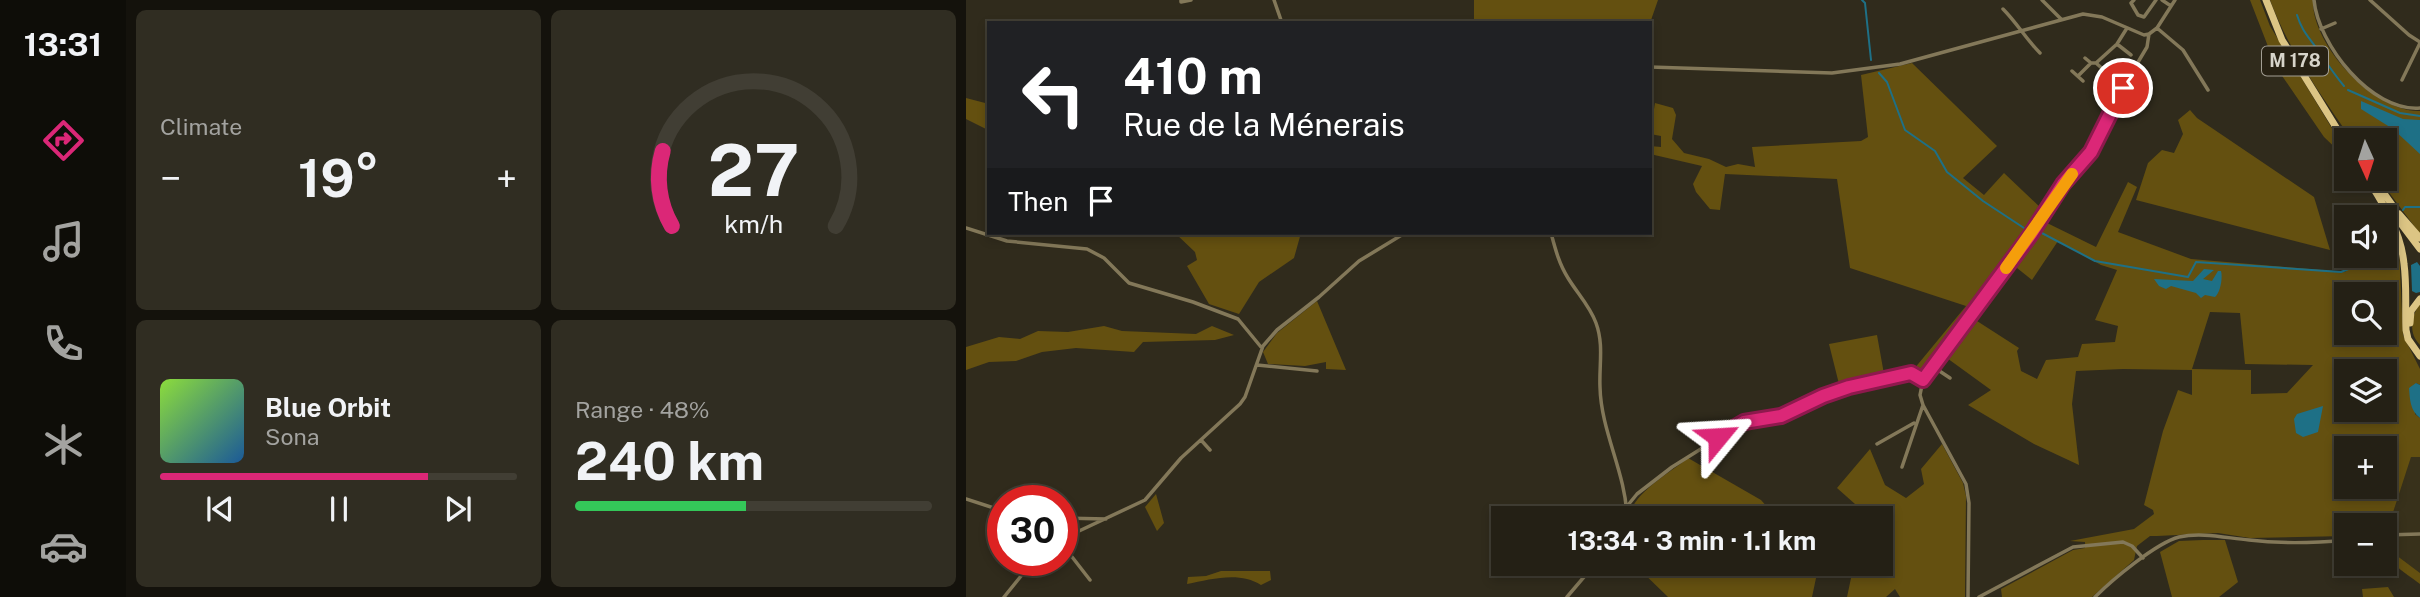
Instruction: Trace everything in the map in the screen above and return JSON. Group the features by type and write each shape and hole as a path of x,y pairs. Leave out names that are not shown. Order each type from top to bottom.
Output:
{"main road":[{"name":"M 178","path":"2266,0 2282,40 2338,128"},
{"path":"2376,191 2398,235 2405,266 2406,330 2420,356"},
{"path":"2379,191 2420,249"},
{"path":"2380,191 2420,238"},
{"path":"2399,214 2420,243"},
{"path":"2420,299 2411,311 2410,325 2411,337 2420,349"}],"street":[{"path":"1181,0 1191,0"},
{"path":"1274,0 1281,21"},
{"path":"2042,0 2061,19"},
{"path":"2134,0 2131,3 2138,15 2144,17 2156,0"},
{"path":"2162,0 2171,6"},
{"path":"1968,597 1969,503 1966,484 1923,405 1920,396 1923,380 2031,234 2063,184 2091,152 2112,106 2147,47 2149,34 2157,28 2175,0"},
{"path":"2314,0 2321,29 2337,57 2366,86 2400,106 2420,108"},
{"path":"2370,0 2409,36 2420,42 2402,80"},
{"path":"2003,9 2040,53"},
{"path":"1652,67 1832,73 1900,64 2061,19 2088,14 2149,34"},
{"path":"2321,29 2335,23"},
{"path":"2078,76 2117,44 2127,28"},
{"path":"2157,28 2183,50 2208,90"},
{"path":"2117,44 2131,55"},
{"path":"2085,58 2116,81"},
{"path":"2072,71 2083,81"},
{"path":"966,228 987,235"},
{"path":"988,235 1007,241 1096,252 1129,283 1238,319 1262,349"},
{"path":"1078,533 1145,500 1166,473 1240,404 1262,349 1277,330 1359,261 1402,235"},
{"path":"1552,235 1563,268 1586,305 1599,334 1601,407 1628,505"},
{"path":"1257,365 1317,371"},
{"path":"1932,366 1950,378"},
{"path":"1628,505 1637,494 1672,467 1744,422 1781,416 1823,396 1874,380 1911,373 1923,380"},
{"path":"1902,467 1923,405"},
{"path":"1920,416 1929,416"},
{"path":"1877,444 1916,422"},
{"path":"1201,440 1210,450"},
{"path":"966,499 987,506"},
{"path":"1078,518 1108,519"},
{"path":"2397,535 2420,534"},
{"path":"2095,597 2117,576 2170,541 2186,536 2218,536 2251,541 2334,541"},
{"path":"1979,597 2079,545 2126,543 2143,559"},
{"path":"1078,563 1090,580"},
{"path":"1004,597 1021,576"},
{"path":"1567,597 1585,576"}],"shaded area":[{"path":"1474,0 1658,0 1651,21 1474,21"},
{"path":"2250,0 2260,0 2270,26 2334,132 2334,147 2324,137 2276,67"},
{"path":"2270,0 2313,0 2315,18 2323,37 2349,73 2384,101 2402,109 2420,111 2420,234 2388,191 2398,191 2398,128 2344,128 2296,55"},
{"path":"1912,63 1997,146 1963,178 1984,195 2004,173 2043,210 2028,235 1969,309 1977,321 2019,348 2017,351 2021,371 2037,379 2046,360 2078,357 2082,344 2115,342 2118,326 2095,320 2117,270 2101,265 2058,241 2032,280 2012,264 2045,222 2096,247 2128,182 2137,187 2118,232 2191,259 2345,272 2349,268 2397,268 2397,243 2403,335 2420,369 2420,385 2416,383 2415,414 2420,418 2420,457 2411,457 2393,513 2334,513 2334,536 2250,538 2218,533 2150,536 2137,546 2134,560 2092,597 2002,597 2001,589 2073,550 2085,548 2085,542 2070,541 2134,529 2154,514 2153,510 2144,505 2163,431 2178,390 2192,395 2192,370 2076,371 2072,404 2079,465 2034,444 1968,405 1991,390 1940,353 1921,375 1914,369 1966,306 1850,268 1837,179 1725,174 1720,210 1710,209 1693,184 1702,166 1652,154 1652,146 1661,147 1661,136 1652,134 1652,122 1655,103 1673,108 1676,115 1672,139 1684,153 1709,159 1726,167 1738,164 1755,167 1752,147 1861,141 1868,137 1861,75","holes":["2210,312 2240,313 2245,364 2313,365 2287,393 2251,394 2251,370 2192,369"]},
{"path":"966,98 987,103 987,129 966,119"},
{"path":"2190,110 2197,118 2314,197 2330,250 2136,200 2148,163 2162,150 2174,153 2183,134 2178,120"},
{"path":"1177,235 1300,235 1294,258 1259,282 1239,314 1209,304 1187,266 1197,260 1195,252"},
{"path":"1317,301 1346,370 1326,369 1326,362 1305,366 1268,364 1263,352 1277,333"},
{"path":"2420,304 2420,345 2412,330 2412,324"},
{"path":"1104,326 1122,331 1196,334 1212,326 1234,335 1215,340 1143,342 1134,352 1076,348 1042,352 1016,361 989,362 966,370 966,347 999,337 1020,339 1038,331 1068,332"},
{"path":"1877,335 1884,374 1840,388 1829,344"},
{"path":"1942,444 1963,483 1966,496 1965,597 1900,597 1895,589 1886,597 1847,597 1851,576 1893,576 1893,506 1857,506 1837,488 1870,449 1885,485 1906,498 1924,484 1921,469"},
{"path":"2411,456 2420,457 2420,573 2397,556 2397,513 2393,513"},
{"path":"1688,458 1761,500 1766,506 1633,506 1644,492"},
{"path":"1156,494 1164,523 1157,531 1145,507"},
{"path":"2225,540 2238,582 2219,597 2172,597 2160,552 2179,541"},
{"path":"2397,556 2420,573 2420,584 2397,566"},
{"path":"1221,571 1270,571 1271,580 1261,585 1244,578 1225,577 1187,584 1188,577 1206,576"},
{"path":"1646,576 1816,576 1812,597 1668,597"},
{"path":"2388,587 2394,597 2363,597 2362,589"}],"water":[{"path":"2361,101 2403,119 2420,120 2420,154 2398,134 2398,128 2391,128 2361,109"},
{"path":"2417,262 2420,266 2420,292 2416,293 2412,291 2411,265"},
{"path":"2204,269 2214,270 2203,279 2212,281 2218,271 2221,271 2221,285 2215,297 2205,295 2201,298 2196,293 2171,286 2166,289 2159,286 2154,279 2193,281"},
{"path":"2416,383 2420,385 2420,418 2412,408 2410,397 2409,388"},
{"path":"2323,406 2318,432 2303,437 2296,433 2294,419 2297,414"}],"waterway":[{"path":"1862,0 1865,3 1871,60"},
{"path":"2297,15 2305,33 2344,86"},
{"path":"1879,73 1887,82 1905,130 1935,151 1947,172 1983,201 2027,230"},
{"path":"2348,90 2400,113 2420,116"},
{"path":"2403,210 2405,207 2420,207"},
{"path":"2038,231 2095,261 2188,277 2196,262 2341,272 2351,268"}],"slow traffic":[{"path":"2006,268 2072,174"}],"route":[{"path":"1718,437 1744,422 1781,416 1823,396 1874,380 1911,373 1923,380 2031,234 2063,184 2091,152 2123,88"}]}
